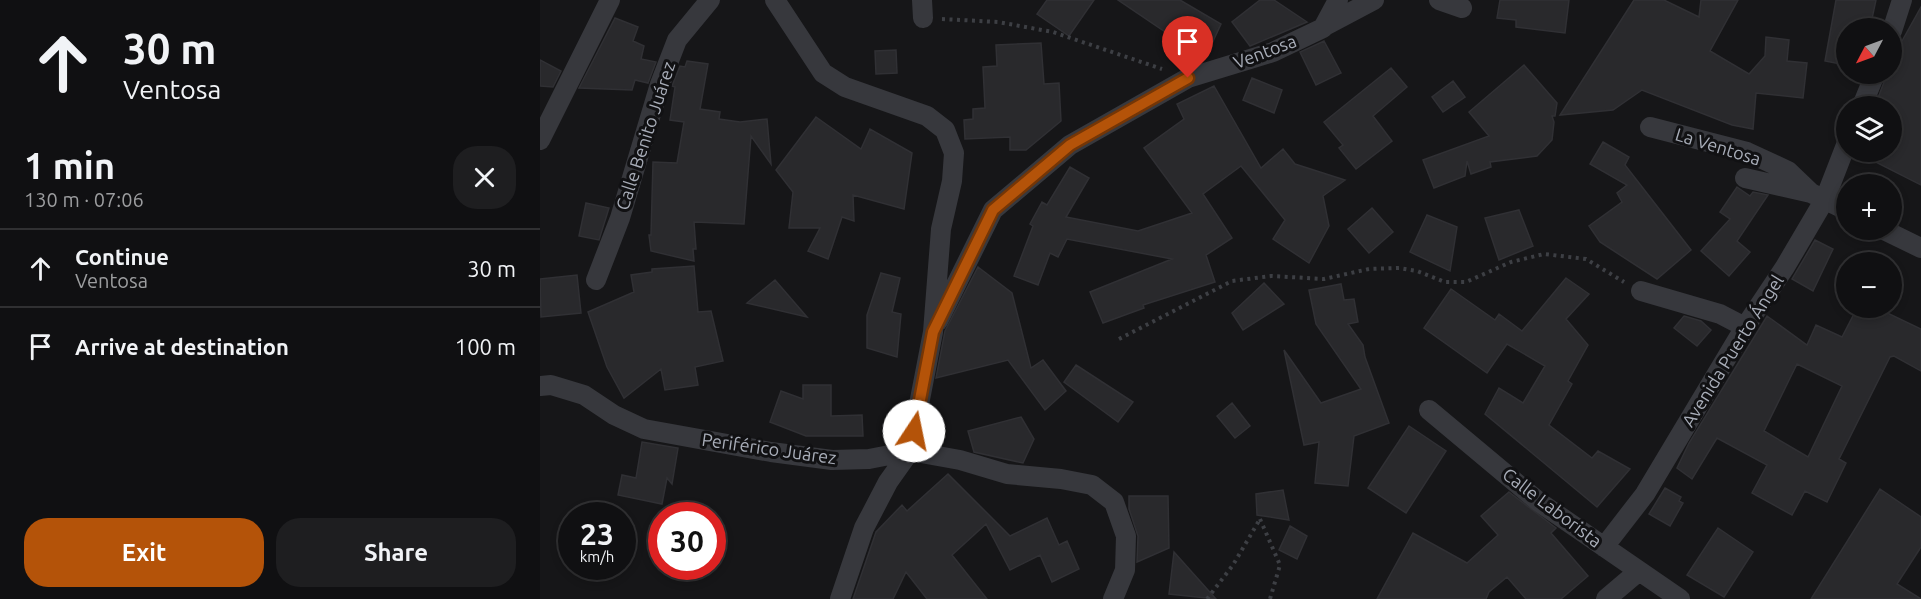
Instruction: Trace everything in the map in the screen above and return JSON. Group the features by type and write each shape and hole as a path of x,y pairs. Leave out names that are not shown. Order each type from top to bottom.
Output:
{"street":[{"path":"540,140 597,21 610,0"},
{"name":"Calle Benito Juárez","path":"596,280 620,218 660,84 677,40 710,0"},
{"path":"776,0 823,73 845,87 927,116 945,130 954,153 952,181 941,229 933,332 910,451 888,482 864,528 840,599"},
{"path":"1323,27 1338,0"},
{"name":"Ventosa","path":"933,332 993,210 1070,145 1188,78 1273,52 1374,0"},
{"path":"1439,0 1462,8"},
{"path":"1896,18 1902,0"},
{"name":"La Ventosa","path":"1650,127 1747,152 1788,171 1818,196"},
{"name":"Avenida Puerto Ángel","path":"1604,547 1646,494 1745,327 1785,267 1837,162"},
{"path":"1745,177 1818,196 1836,205"},
{"path":"1902,239 1921,248"},
{"path":"1641,291 1720,314 1745,327"},
{"name":"Periférico Juárez","path":"540,386 551,385 584,395 614,415 644,429 771,452 832,460 860,459 910,451 960,460 1007,474 1061,479 1092,485 1114,502 1126,536 1125,570 1113,599"},
{"name":"Calle Laborista","path":"1429,410 1539,501 1680,599"},
{"path":"1606,599 1639,571"}],"path":[{"path":"922,9 1053,32 1188,78"},
{"path":"1119,339 1232,281 1270,276 1324,279 1369,269 1399,268 1417,271 1445,282 1466,282 1511,262 1544,254 1586,259 1641,291"},
{"path":"1207,599 1233,565 1260,519 1280,566 1270,599"}],"building":[{"path":"1047,0 1094,0 1069,36 1037,14"},
{"path":"1118,0 1180,0 1221,24 1209,50 1191,51 1172,43 1174,38"},
{"path":"1260,0 1274,0 1307,22 1250,46 1232,22"},
{"path":"1500,0 1569,0 1565,33 1516,27 1516,20 1497,18"},
{"path":"1634,0 1664,0 1699,17 1701,0 1738,0 1710,51 1749,74 1765,56 1766,37 1789,40 1787,61 1807,63 1803,98 1756,93 1753,129 1732,125 1642,90 1613,110 1560,115"},
{"path":"1836,0 1876,0 1872,18 1836,18 1836,63 1825,61"},
{"path":"1921,7 1921,185 1876,162 1902,162 1902,96 1879,96 1883,84 1902,84 1902,41"},
{"path":"615,18 638,27 633,41 644,46 641,59 656,62 648,83 635,80 632,90 579,88"},
{"path":"1324,41 1341,73 1316,85 1300,52"},
{"path":"1041,43 1044,84 1059,83 1061,121 1026,150 1010,150 1010,137 965,139 964,120 973,119 973,109 985,108 983,67 997,66 996,45"},
{"path":"896,50 897,73 876,74 875,51"},
{"path":"540,60 561,71 553,87 540,86"},
{"path":"687,61 708,64 700,109 720,112 719,119 740,122 767,119 771,164 751,136 744,224 694,222 696,249 693,249 694,261 651,251 649,235 651,235 653,162 677,163 684,122 670,120 675,87 672,86 680,66 685,67"},
{"path":"1524,65 1557,103 1555,116 1552,116 1554,122 1552,140 1537,156 1490,162 1491,167 1471,174 1467,161 1465,176 1434,188 1423,160 1489,136 1469,112"},
{"path":"1391,68 1407,87 1373,116 1392,141 1356,169 1339,148 1343,145 1324,122"},
{"path":"1252,78 1282,90 1274,113 1243,100"},
{"path":"1453,81 1465,97 1443,112 1432,97"},
{"path":"1214,86 1261,168 1283,149 1295,164 1345,180 1323,196 1329,226 1309,263 1273,239 1285,220 1241,166 1203,194 1232,238 1206,255 1215,282 1143,305 1144,308 1103,323 1090,292 1172,259 1067,239 1058,257 1050,253 1038,285 1014,276 1033,226 1030,224 1042,202 1047,205 1070,167 1089,178 1066,217 1138,231 1192,213 1144,148 1184,119 1177,104"},
{"path":"816,117 861,149 870,129 912,153 904,209 853,195 854,221 842,217 828,259 808,251 820,228 789,228 793,192 776,170"},
{"path":"1603,142 1629,157 1625,165 1691,250 1657,279 1600,242 1589,226 1622,202 1617,193 1627,185 1590,164"},
{"path":"1737,187 1750,196 1753,192 1768,195 1737,241 1750,252 1729,276 1701,251 1730,219 1720,212"},
{"path":"586,203 609,208 599,240 579,236"},
{"path":"1372,208 1393,232 1369,253 1348,229"},
{"path":"1519,210 1533,246 1499,260 1485,218"},
{"path":"1427,215 1457,227 1450,271 1410,252"},
{"path":"1815,240 1833,249 1813,291 1792,279"},
{"path":"694,266 698,312 711,311 723,361 695,367 698,385 665,390 661,369 624,398 607,367 588,312 634,292 631,275 652,272 652,269"},
{"path":"978,267 1012,293 1031,368 1043,360 1066,391 1045,410 1008,360 936,378 945,331"},
{"path":"881,273 900,278 892,312 901,314 897,357 867,348 867,315"},
{"path":"577,275 581,313 541,317 540,279"},
{"path":"1566,278 1589,294 1566,319 1588,345 1568,381 1572,384 1549,425 1592,458 1598,451 1630,469 1597,507 1485,414 1499,388 1523,403 1545,366 1507,344 1487,373 1424,328 1451,289 1495,320 1499,314 1522,331"},
{"path":"775,280 807,317 747,303"},
{"path":"1264,283 1284,304 1243,330 1232,313"},
{"path":"1341,284 1344,300 1354,299 1358,322 1348,324 1363,345 1365,357 1389,423 1354,436 1348,486 1315,483 1319,442 1304,445 1284,350 1321,403 1361,389 1316,324 1309,290"},
{"path":"1684,316 1701,321 1711,330 1697,346 1674,328"},
{"path":"1767,316 1807,345 1816,325 1842,337 1852,318 1898,318 1921,329 1921,371 1894,356 1890,357 1839,459 1846,463 1827,502 1805,491 1792,515 1752,493 1767,465 1717,438 1692,479 1677,468 1689,443","holes":["1797,364 1842,386 1808,457 1764,431"]},
{"path":"1076,365 1133,402 1118,422 1064,382"},
{"path":"803,385 831,385 831,416 862,415 863,436 806,436 770,422 781,391 803,399"},
{"path":"1232,403 1250,426 1235,438 1217,416"},
{"path":"1021,417 1034,439 1023,463 974,452 968,431"},
{"path":"1409,426 1446,451 1406,513 1368,488"},
{"path":"642,442 678,448 672,484 667,478 662,502 618,495 622,475 636,478"},
{"path":"948,474 1010,536 1047,518 1059,545 1067,541 1079,569 1052,582 1040,555 1010,570 986,524 952,555 987,599 927,599 906,572 893,599 853,599 876,532 902,505 907,511"},
{"path":"1665,488 1681,497 1679,501 1683,503 1670,526 1649,514"},
{"path":"1880,489 1921,517 1921,547 1897,584 1921,599 1811,599"},
{"path":"1283,490 1289,520 1257,515 1256,494"},
{"path":"1509,492 1556,528 1551,533 1588,576 1561,599 1526,599 1507,577 1489,592 1486,599 1377,599 1413,533 1467,563 1498,535 1481,516"},
{"path":"1129,496 1168,496 1169,548 1137,562 1138,536 1129,509"},
{"path":"1290,526 1307,536 1297,559 1279,550"},
{"path":"1718,528 1753,552 1724,597 1687,575"},
{"path":"1174,552 1216,599 1169,594"}],"route":[{"path":"914,431 933,332 993,210 1070,145 1188,78"}]}
